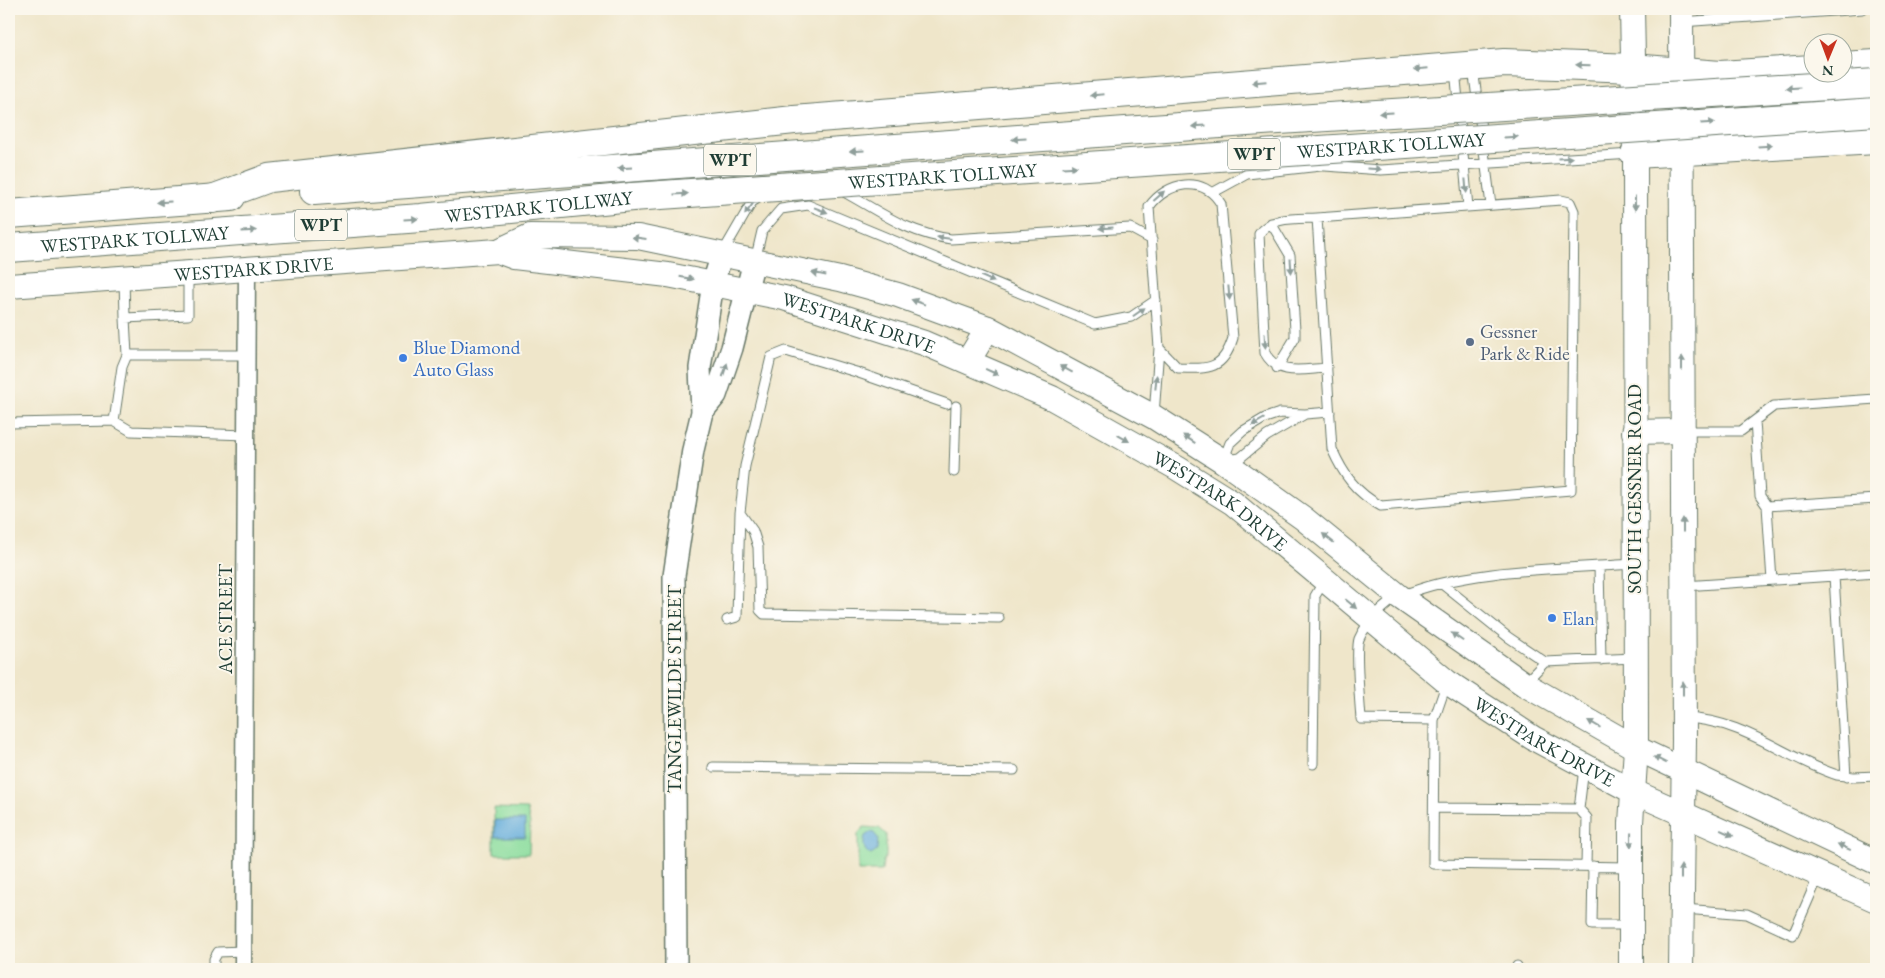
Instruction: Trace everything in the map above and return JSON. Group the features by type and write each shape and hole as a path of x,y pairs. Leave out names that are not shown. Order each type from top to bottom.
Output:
{"highway":[{"path":"212,199 269,178 784,121 1504,63 1632,68 1720,75 1802,70"},
{"path":"1852,65 1876,64"},
{"name":"WESTPARK TOLLWAY","path":"9,214 1247,122 1876,83"},
{"name":"WESTPARK TOLLWAY","path":"9,248 422,218 632,197 1876,112"},
{"path":"1635,154 1876,140"}],"main road":[{"name":"SOUTH GESSNER ROAD","path":"1630,969 1632,791 1636,748 1635,154 1632,9"},
{"path":"1681,16 1684,718 1681,969"},
{"name":"WESTPARK DRIVE","path":"9,286 498,251 530,236 594,236 638,237 840,279 898,295 988,328 1154,417 1223,461 1303,518 1400,597 1524,684 1636,748 1876,862"},
{"name":"WESTPARK DRIVE","path":"498,251 514,257 621,268 747,289 855,319 924,343 1052,398 1233,504 1370,620 1447,682 1533,738 1632,791 1876,900"},
{"path":"968,361 988,328"},
{"path":"1634,432 1682,431"},
{"path":"1204,486 1223,461"}],"street":[{"name":"TANGLEWILDE STREET","path":"676,969 674,576 689,478 702,412 700,368 713,283 722,254"},
{"name":"TANGLEWILDE STREET","path":"702,412 716,395 732,348 754,261"},
{"name":"ACE STREET","path":"243,969 247,270"}],"lane":[{"path":"1681,16 1862,9"},
{"path":"1464,66 1462,138 1468,207"},
{"path":"1464,66 1486,163 1491,205"},
{"path":"1214,192 1247,174 1325,166 1367,158 1448,149 1457,145 1462,138"},
{"path":"1325,166 1381,170 1635,154"},
{"path":"722,254 752,202 772,190 805,183 842,191 912,230 932,236 951,239 1130,228 1152,240"},
{"path":"1154,417 1159,348 1149,207 1157,196 1170,188 1201,186 1214,192 1221,204 1233,338 1228,355 1217,365 1198,368 1178,368 1159,348"},
{"path":"1317,218 1330,412 1332,449 1355,488 1380,506 1571,490 1574,211 1570,202 1561,200 1317,218 1271,222 1259,234 1265,353 1278,368 1284,371 1327,368"},
{"path":"754,261 762,231 782,209 808,205 1094,324 1131,317 1156,300"},
{"path":"1271,222 1290,255 1295,330 1294,338 1278,368"},
{"path":"125,318 188,315 188,274"},
{"path":"114,421 122,367 127,355 124,278"},
{"path":"727,620 737,617 740,513 745,466 771,357 786,351 856,372 952,405 954,472"},
{"path":"127,355 247,355"},
{"path":"1682,431 1741,430 1755,422 1774,406 1876,399"},
{"path":"1223,461 1230,443 1243,431 1265,418 1280,413 1330,412"},
{"path":"1223,461 1240,458 1267,436 1305,414"},
{"path":"9,423 114,421 130,432 246,435"},
{"path":"1755,422 1760,496 1767,506 1772,581"},
{"path":"1767,506 1876,499"},
{"path":"740,513 753,531 758,547 760,610 764,614 1000,618"},
{"path":"1434,720 1361,719 1358,641 1370,620 1400,597 1442,584 1503,574 1635,564"},
{"path":"1599,566 1601,660"},
{"path":"1683,586 1876,573"},
{"path":"1834,576 1846,777"},
{"path":"1313,764 1315,596 1324,581"},
{"path":"1442,584 1508,637 1545,662 1635,658"},
{"path":"1524,684 1545,662"},
{"path":"1447,682 1434,720 1433,864 1630,867"},
{"path":"1684,718 1715,721 1738,728 1828,772 1846,777 1876,776"},
{"path":"1579,809 1584,766"},
{"path":"713,767 1014,770"},
{"path":"1434,808 1579,809 1587,818 1592,925 1631,925"},
{"path":"1681,909 1747,914 1793,935 1819,875"},
{"path":"214,969 214,959 218,952 243,951"}],"green space":[{"path":"494,808 527,809 530,824 529,854 494,854"},
{"path":"864,827 879,828 886,834 886,856 883,861 882,871 858,871 858,834"}],"water":[{"path":"495,820 525,820 525,837 495,837"},
{"path":"872,831 878,838 877,851 871,855 865,849 864,842 865,836"}],"place":[{"name":"Gessner Park & Ride","path":"1470,342"},
{"name":"Blue Diamond Auto Glass","path":"403,358"},
{"name":"Elan","path":"1552,618"}]}
